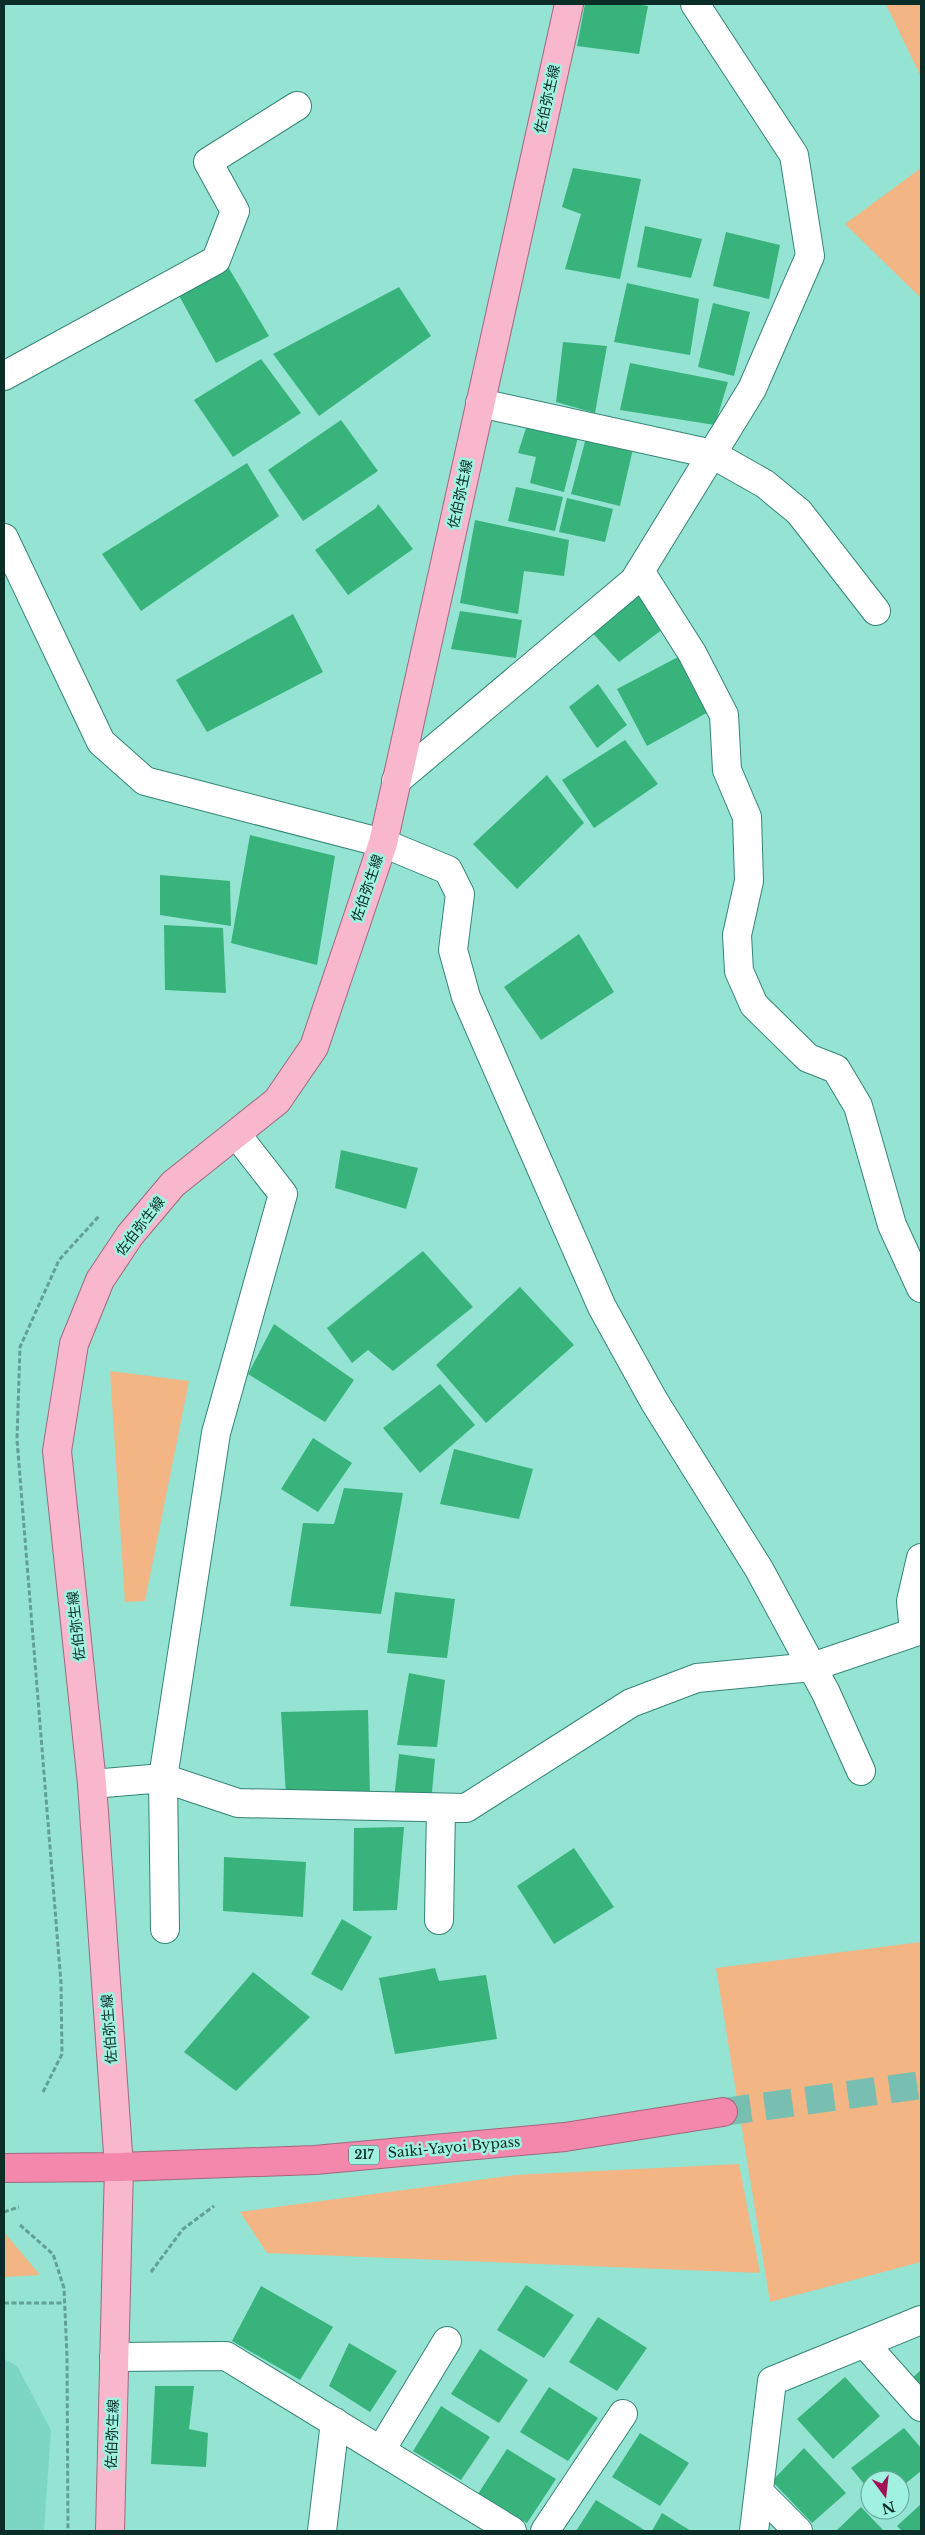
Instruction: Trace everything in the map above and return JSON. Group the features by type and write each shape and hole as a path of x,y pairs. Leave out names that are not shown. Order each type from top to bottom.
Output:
{"highway":[{"name":"Saiki-Yayoi Bypass","path":"4,2168 119,2167 315,2160 556,2138 723,2112"}],"main road":[{"name":"佐伯弥生線","path":"110,2531 119,2167 92,1784 57,1451 74,1344 100,1280 130,1235 174,1184 277,1101 314,1047 382,843 568,4"}],"street":[{"path":"396,781 634,581 752,389 810,256 794,155 695,4"},
{"path":"4,376 216,260 235,211 208,162 297,106"},
{"path":"480,403 712,454 765,484 799,512 876,611"},
{"path":"4,538 101,742 145,781 382,843 448,870 460,894 453,950 466,997 602,1307 654,1401 759,1569 812,1667 860,1771"},
{"path":"640,571 692,652 724,715 727,770 747,817 749,881 737,936 739,971 754,1005 808,1058 836,1069 858,1106 892,1225 921,1288"},
{"path":"165,1929 163,1778 216,1433 283,1194 237,1135"},
{"path":"92,1784 163,1778 238,1803 466,1808 631,1703 696,1678 812,1667 918,1631 911,1601 921,1558"},
{"path":"439,1920 441,1808"},
{"path":"754,2531 772,2381 921,2320"},
{"path":"381,2450 447,2341"},
{"path":"864,2343 921,2407"},
{"path":"114,2357 226,2356 512,2531"},
{"path":"545,2531 623,2414"},
{"path":"322,2531 335,2422"},
{"path":"759,2492 798,2531"}],"path":[{"path":"43,2092 62,2054 61,1983 17,1440 20,1347 59,1260 104,1210"},
{"path":"151,2280 151,2272 183,2229 214,2206"},
{"path":"4,2212 19,2207"},
{"path":"20,2225 53,2254 64,2288 69,2423 68,2531"},
{"path":"4,2303 64,2303"}],"shaded area":[{"path":"886,4 921,4 921,77"},
{"path":"921,168 921,298 845,224"},
{"path":"110,1371 189,1381 145,1601 125,1602"},
{"path":"921,1942 921,2262 770,2302 716,1968"},
{"path":"739,2164 760,2273 267,2253 240,2212 515,2175"},
{"path":"4,2232 40,2275 4,2277"},
{"path":"4,2359 17,2366 51,2430 44,2531 4,2531"}],"building":[{"path":"585,4 635,4 648,6 639,54 577,46"},
{"path":"573,168 641,179 620,279 565,269 581,214 562,207"},
{"path":"645,226 702,239 691,278 637,267"},
{"path":"726,232 780,245 769,299 713,286"},
{"path":"227,265 269,336 216,363 177,292"},
{"path":"627,283 699,299 690,355 614,342"},
{"path":"399,287 431,336 319,416 273,354"},
{"path":"713,303 750,312 734,376 698,367"},
{"path":"563,342 607,346 595,413 556,402"},
{"path":"261,359 301,413 233,457 194,400"},
{"path":"630,363 728,382 715,425 620,410"},
{"path":"341,420 378,471 303,521 268,470"},
{"path":"528,422 579,433 564,492 530,483 536,457 518,453"},
{"path":"587,434 634,444 620,506 571,494"},
{"path":"247,463 279,516 141,611 102,554"},
{"path":"516,487 563,497 555,531 508,521"},
{"path":"567,498 613,509 605,542 559,532"},
{"path":"378,504 413,549 348,595 315,550 376,508"},
{"path":"475,520 569,540 564,576 524,571 518,614 460,603"},
{"path":"635,587 667,626 619,662 588,628"},
{"path":"460,611 522,620 516,658 451,649"},
{"path":"293,614 323,672 207,732 176,680"},
{"path":"682,655 712,710 647,746 617,689"},
{"path":"598,684 627,725 597,748 569,707"},
{"path":"625,740 658,784 594,828 562,780"},
{"path":"547,775 584,823 517,889 473,844"},
{"path":"250,835 335,856 317,965 231,943"},
{"path":"160,875 230,881 231,926 160,915"},
{"path":"164,925 223,928 226,993 165,990"},
{"path":"579,934 614,992 541,1040 504,987"},
{"path":"341,1150 418,1168 406,1209 335,1188"},
{"path":"423,1251 473,1307 393,1371 368,1350 352,1363 327,1328"},
{"path":"520,1287 574,1345 486,1423 436,1365"},
{"path":"274,1324 354,1380 325,1422 248,1374"},
{"path":"440,1384 475,1425 420,1473 383,1428"},
{"path":"313,1438 352,1463 318,1512 281,1489"},
{"path":"454,1449 533,1469 519,1519 440,1504"},
{"path":"344,1488 403,1493 381,1614 290,1606 303,1523 334,1524"},
{"path":"395,1592 455,1599 447,1658 387,1653"},
{"path":"409,1673 445,1680 437,1747 397,1745"},
{"path":"368,1710 370,1795 286,1796 281,1712"},
{"path":"399,1754 435,1759 431,1803 394,1799"},
{"path":"404,1827 397,1910 353,1911 354,1828"},
{"path":"574,1848 614,1907 554,1944 517,1886"},
{"path":"224,1857 306,1862 303,1917 223,1911"},
{"path":"342,1919 372,1937 342,1991 311,1974"},
{"path":"435,1968 439,1981 486,1975 497,2039 395,2054 379,1978"},
{"path":"253,1972 310,2017 236,2091 184,2052"},
{"path":"526,2285 574,2315 544,2358 497,2330"},
{"path":"261,2286 333,2327 300,2380 232,2341"},
{"path":"598,2317 647,2348 617,2391 569,2362"},
{"path":"349,2343 397,2371 370,2412 329,2386"},
{"path":"480,2349 528,2380 499,2423 451,2394"},
{"path":"921,2370 921,2393 910,2380"},
{"path":"845,2377 880,2416 833,2459 797,2419"},
{"path":"155,2386 194,2386 189,2429 208,2433 206,2467 151,2464"},
{"path":"549,2387 598,2418 568,2461 520,2432"},
{"path":"441,2406 490,2437 461,2480 413,2451"},
{"path":"904,2428 921,2448 921,2471 910,2480 910,2470 860,2470 860,2479 851,2468"},
{"path":"640,2433 689,2463 660,2506 612,2477"},
{"path":"804,2448 846,2493 812,2523 772,2481"},
{"path":"507,2449 556,2479 527,2523 478,2494"},
{"path":"596,2500 646,2531 576,2531"},
{"path":"921,2504 921,2531 902,2531 897,2526 904,2520 910,2520 910,2514"},
{"path":"860,2508 860,2520 873,2520 884,2531 836,2531"},
{"path":"662,2513 691,2531 652,2531"}],"tunnel":[{"path":"723,2112 921,2085"}]}
